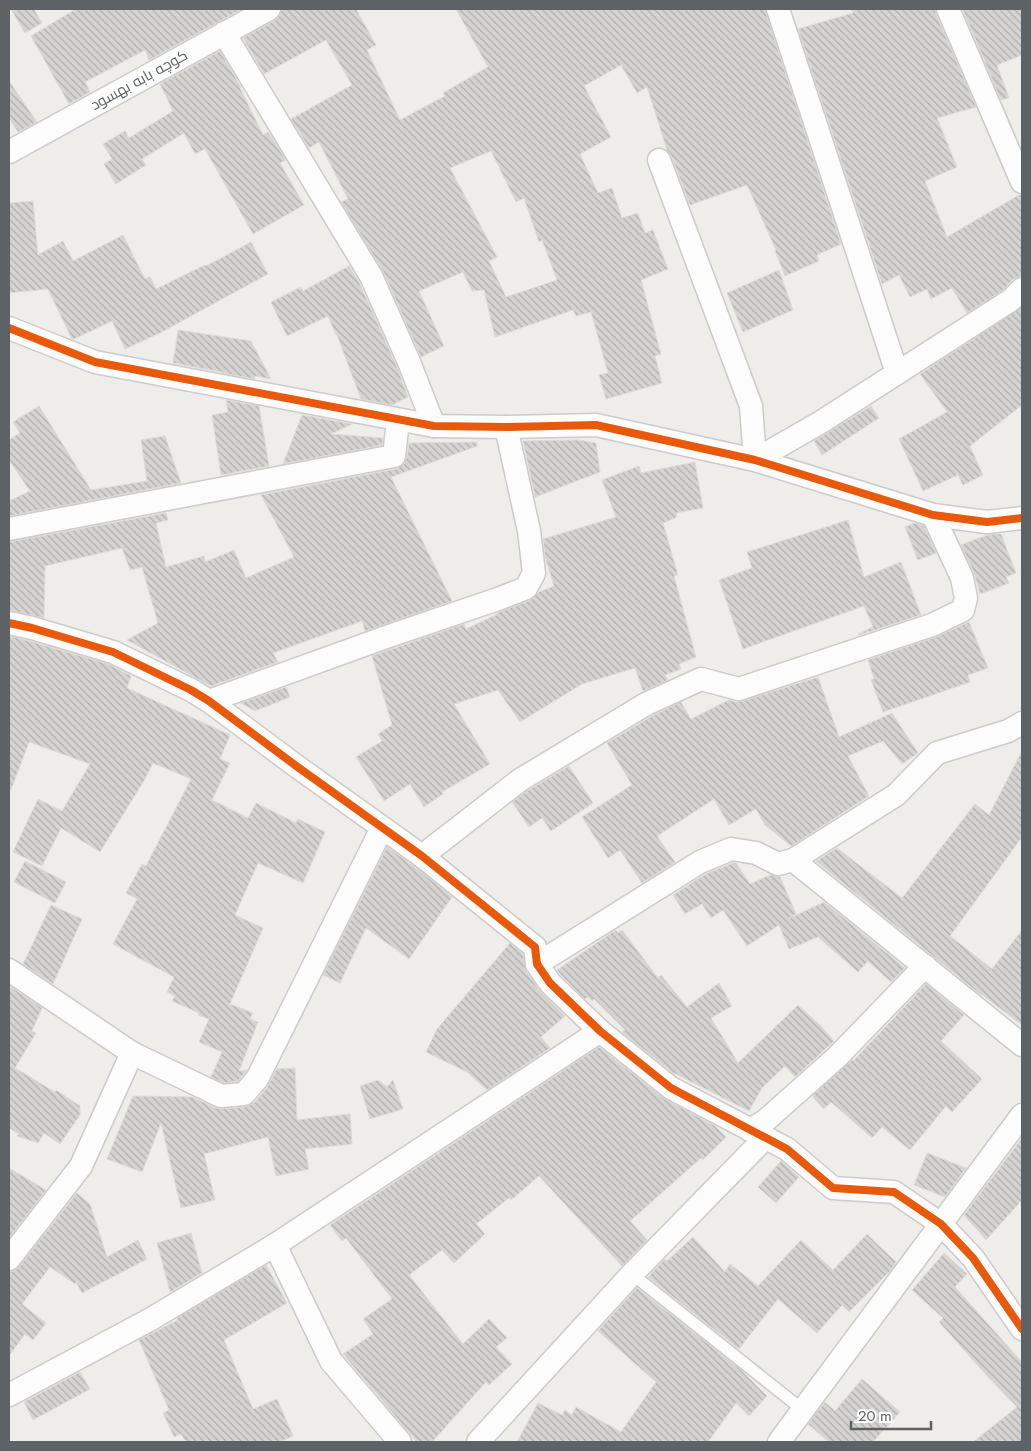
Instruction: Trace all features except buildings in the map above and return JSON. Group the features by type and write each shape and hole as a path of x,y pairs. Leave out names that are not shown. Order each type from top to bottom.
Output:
{"street":[{"name":"کوچه بابه بهسود","path":"9,152 269,9"},
{"path":"778,9 896,373"},
{"path":"948,9 1022,182"},
{"path":"224,33 371,276 409,362 434,426"},
{"path":"659,160 751,406 755,460"},
{"path":"755,460 821,422 1010,300 1022,289"},
{"path":"9,328 94,362 398,420 434,426 596,425 755,460 933,516 987,522 1022,518"},
{"path":"9,529 394,456 398,420"},
{"path":"209,701 389,636 498,600 526,588 534,573 529,531 506,427"},
{"path":"422,856 520,780 646,704 701,679 739,689 932,624 963,610 966,598 962,578 933,516"},
{"path":"9,623 113,652 191,690 209,701 422,856 535,948 537,964 550,983 600,1031 671,1088 787,1149 833,1188 894,1192 941,1224 974,1258 1020,1322"},
{"path":"537,964 700,862 731,849 756,853 778,864 793,860 896,795 937,753 1008,732 1022,723"},
{"path":"9,970 132,1053 221,1096 244,1094 257,1079 382,828"},
{"path":"793,860 1022,1045"},
{"path":"478,1442 758,1134 765,1121 837,1057 925,966"},
{"path":"9,1395 151,1319 275,1245 600,1031"},
{"path":"9,1258 81,1166 132,1053"},
{"path":"779,1442 1022,1115"},
{"path":"275,1245 331,1361 400,1442"}],"lane":[{"path":"632,1274 803,1410"}],"cycle path":[{"path":"9,328 95,362 434,426 596,425 755,460 933,515 987,522 1022,518"},
{"path":"9,623 113,652 191,690 209,701 422,856 535,947 537,964 550,983 600,1031 671,1088 787,1149 833,1188 894,1192 941,1224 973,1258 1022,1329"}]}
